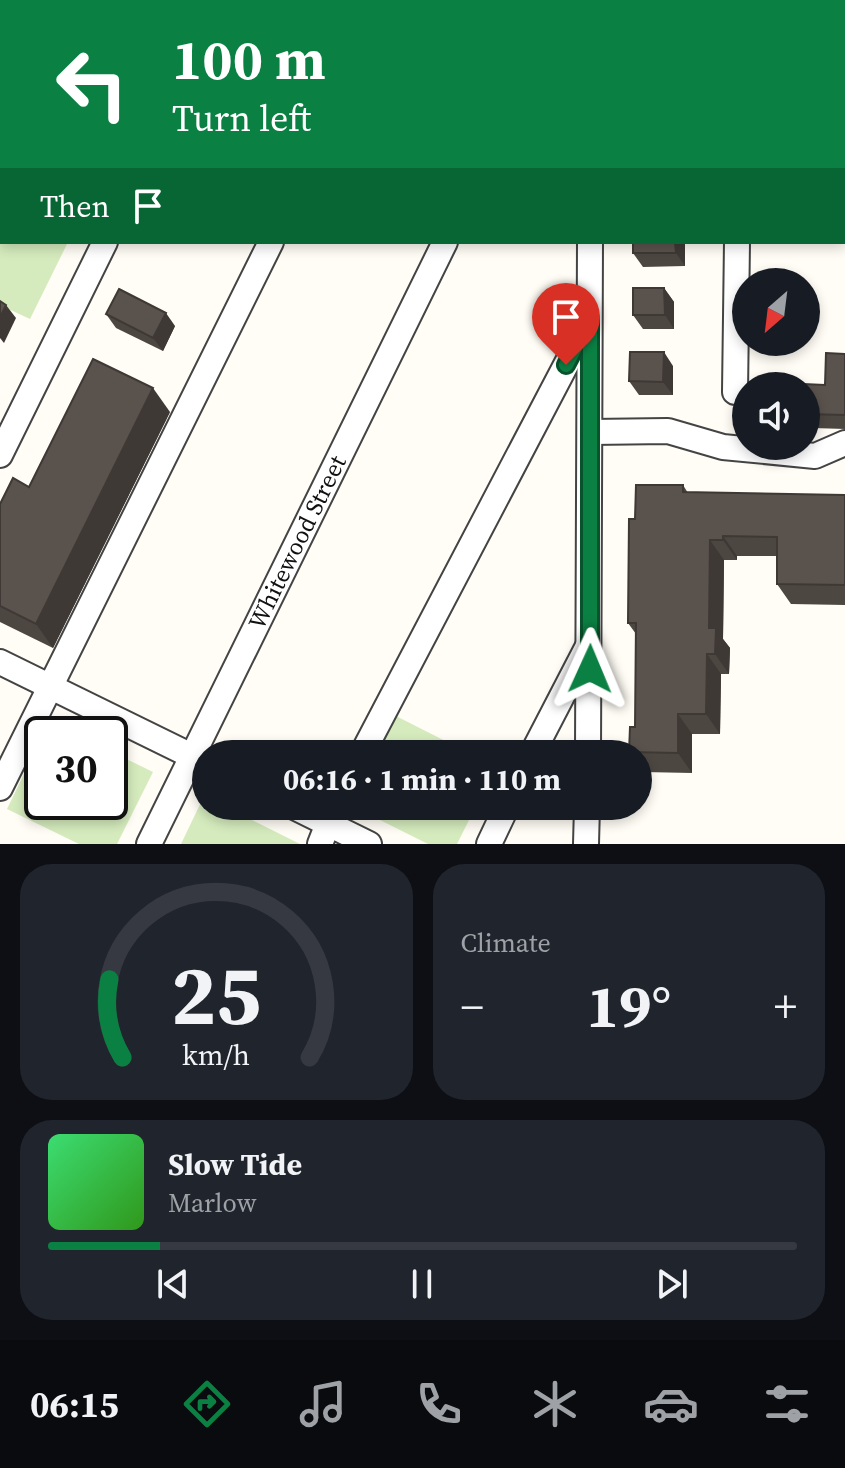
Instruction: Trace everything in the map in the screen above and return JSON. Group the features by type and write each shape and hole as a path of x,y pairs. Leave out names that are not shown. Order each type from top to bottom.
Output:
{"street":[{"path":"0,455 104,244"},
{"path":"0,788 270,244"},
{"name":"Whitewood Street","path":"208,740 444,244"},
{"path":"588,740 590,244"},
{"path":"735,372 737,244"},
{"path":"369,740 590,319"},
{"path":"591,432 668,431 723,447 815,456 845,443"},
{"path":"539,740 591,641"},
{"path":"0,662 192,757"},
{"name":"Whitewood Street","path":"149,844 192,772"},
{"path":"489,844 500,820"},
{"path":"586,844 587,820"},
{"path":"328,824 369,844"}],"green space":[{"path":"0,244 67,244 30,319 0,305"},
{"path":"392,714 443,740 379,740"},
{"path":"128,760 153,772 117,844 79,844 30,820 128,820"},
{"path":"24,774 24,817 7,809"},
{"path":"192,820 252,820 300,844 181,844"},
{"path":"380,820 469,820 457,844 428,844"}],"building":[{"path":"633,244 675,244 676,253 633,253"},
{"path":"633,288 664,288 665,315 633,315"},
{"path":"119,289 166,313 153,338 106,314"},
{"path":"0,301 6,305 0,318"},
{"path":"630,352 664,352 663,382 629,381"},
{"path":"826,353 845,354 845,415 820,414 820,385 825,385"},
{"path":"93,359 153,388 36,624 0,606 0,504 13,478 29,487"},
{"path":"636,485 683,485 683,492 845,495 845,585 777,584 777,537 723,536 723,540 710,540 709,628 716,628 715,654 707,654 706,714 678,714 678,753 652,752 652,740 629,740 630,727 635,727 636,623 628,623 629,519 635,519"}],"route":[{"path":"566,365 590,319 590,669"}]}
